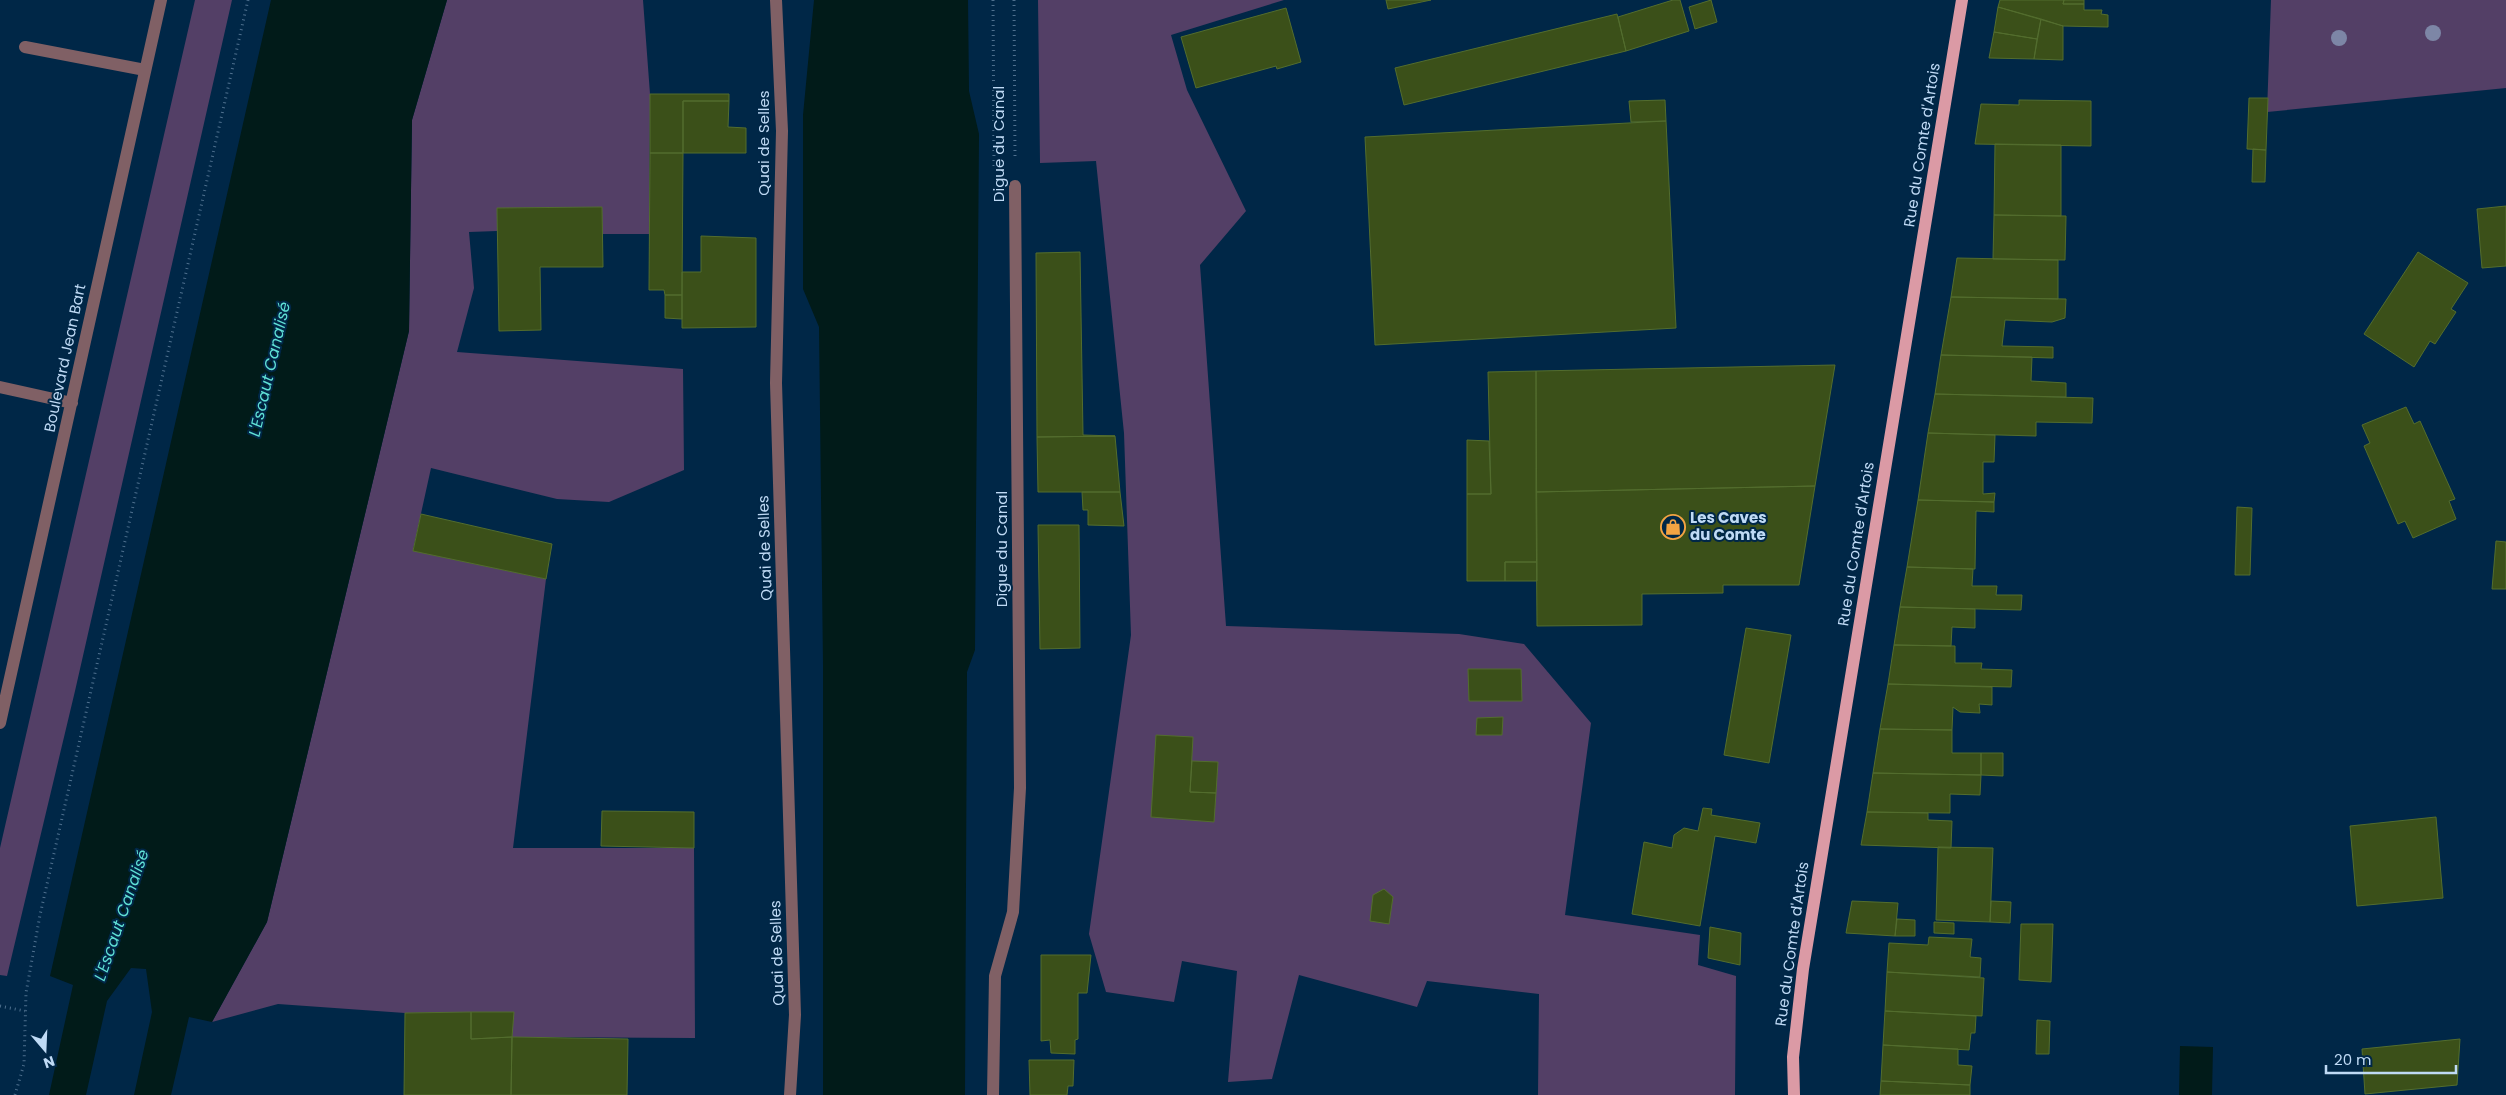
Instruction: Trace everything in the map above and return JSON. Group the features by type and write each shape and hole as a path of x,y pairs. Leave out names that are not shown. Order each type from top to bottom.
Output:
{"main road":[{"name":"Rue du Comte d'Artois","path":"1794,1095 1793,1057 1803,968 1962,0"}],"street":[{"name":"Boulevard Jean Bart","path":"0,723 161,0"},
{"name":"Quai de Selles","path":"776,0 782,130 776,383 794,1015 790,1095"},
{"path":"25,48 145,70"},
{"name":"Digue du Canal","path":"993,1095 994,976 1014,912 1020,788 1015,186"},
{"path":"0,387 72,403"}],"path":[{"path":"15,1095 24,1064 26,993 40,914 248,0"},
{"name":"Digue du Canal","path":"1014,0 1015,186"},
{"path":"0,1006 25,1011"}],"shaded area":[{"path":"195,0 232,0 75,691 7,976 0,975 0,848"},
{"path":"447,0 643,0 650,94 649,234 602,234 602,207 497,208 497,231 469,232 474,288 457,352 683,369 684,470 609,502 557,499 431,468 413,550 546,579 513,848 694,848 695,1038 512,1037 513,1012 405,1013 278,1004 212,1022 267,922 409,331 412,120"},
{"path":"1038,0 1284,0 1171,35 1187,90 1246,211 1200,265 1226,626 1459,634 1524,644 1591,723 1565,915 1700,935 1698,965 1736,976 1735,1095 1538,1095 1539,994 1427,981 1417,1007 1299,975 1272,1079 1228,1082 1237,971 1182,961 1174,1002 1106,992 1089,934 1131,635 1124,433 1096,161 1040,163"},
{"path":"2271,0 2506,0 2506,88 2267,112"}],"water":[{"name":"L'Escaut Canalisé","path":"271,0 447,0 412,120 409,331 267,922 212,1022 189,1017 171,1095 134,1095 152,1012 146,969 131,968 107,1001 86,1095 49,1095 73,985 50,976"},
{"path":"814,0 968,0 969,91 979,134 975,650 967,672 965,1095 823,1095 823,665 819,327 803,289 803,115"},
{"path":"2180,1046 2213,1047 2212,1095 2179,1095"}],"building":[{"path":"1386,0 1431,0 1388,9"},
{"path":"1673,0 1680,0 1689,31 1626,51 1618,17"},
{"path":"1711,0 1717,22 1695,29 1689,7"},
{"path":"2000,0 2064,0 2063,4 2084,4 2084,10 2102,10 2101,14 2108,15 2108,27 2063,26 1998,7"},
{"path":"2064,0 2084,0 2084,4 2063,4"},
{"path":"1998,7 2041,19 2037,39 1994,32"},
{"path":"1286,8 1301,62 1277,69 1276,66 1196,88 1181,37"},
{"path":"1617,14 1626,51 1404,105 1395,68"},
{"path":"2041,19 2063,26 2063,60 2034,59"},
{"path":"1994,32 2037,39 2034,59 1989,58"},
{"path":"650,94 729,94 729,101 683,101 683,153 650,153"},
{"path":"2249,98 2268,98 2266,150 2247,149"},
{"path":"1665,100 1666,121 1631,122 1629,101"},
{"path":"2019,100 2091,101 2091,146 1975,144 1981,104 2019,105"},
{"path":"683,101 729,101 728,127 746,128 746,153 683,153"},
{"path":"1666,121 1676,328 1375,345 1365,137"},
{"path":"1995,144 2061,145 2061,216 1994,215"},
{"path":"2253,149 2266,150 2265,182 2252,182"},
{"path":"650,153 683,153 682,295 665,295 664,290 649,290"},
{"path":"2506,206 2506,266 2482,268 2477,209"},
{"path":"602,207 603,267 540,267 541,330 499,331 497,208"},
{"path":"1994,215 2066,216 2065,260 1993,259"},
{"path":"701,236 756,238 756,327 682,328 682,272 701,272"},
{"path":"1080,252 1083,435 1115,436 1037,437 1036,253"},
{"path":"2418,252 2468,283 2451,309 2456,312 2435,344 2430,341 2414,367 2364,334"},
{"path":"1957,258 2058,260 2058,299 1951,297"},
{"path":"665,295 682,295 682,319 665,318"},
{"path":"1951,297 2066,299 2065,318 2052,322 2005,320 2002,346 2053,347 2053,358 1941,355"},
{"path":"1941,355 2032,357 2031,381 2066,383 2066,397 1935,394"},
{"path":"1835,365 1815,486 1536,492 1536,371"},
{"path":"1536,371 1537,562 1505,562 1505,581 1467,581 1467,494 1491,494 1488,372"},
{"path":"1935,394 2093,398 2092,423 2036,422 2036,436 1928,433"},
{"path":"2406,407 2414,424 2420,421 2455,499 2449,501 2456,519 2413,538 2405,521 2398,524 2364,446 2370,443 2362,425"},
{"path":"1928,433 1995,435 1994,462 1983,462 1983,494 1995,493 1994,502 1918,500"},
{"path":"1115,436 1120,492 1038,492 1037,437"},
{"path":"1467,440 1489,441 1491,494 1467,494"},
{"name":"Les Caves du Comte","path":"1815,486 1799,585 1723,585 1723,593 1642,594 1642,625 1537,626 1536,492"},
{"path":"1082,492 1120,492 1124,526 1088,525 1088,510 1083,510"},
{"path":"1918,500 1994,502 1994,512 1976,511 1975,569 1907,567"},
{"path":"2237,507 2252,508 2250,575 2235,575"},
{"path":"421,514 552,544 546,579 413,551"},
{"path":"1038,525 1079,525 1080,648 1040,649"},
{"path":"2496,541 2506,542 2506,589 2492,589"},
{"path":"1505,562 1537,562 1537,581 1505,581"},
{"path":"1907,567 1973,569 1972,586 1997,586 1996,595 2022,595 2021,610 1900,607"},
{"path":"1900,607 1975,609 1975,628 1952,627 1951,646 1894,645"},
{"path":"1746,628 1791,635 1769,763 1724,755"},
{"path":"1894,645 1955,646 1955,663 1982,663 1981,669 2012,670 2011,687 1888,684"},
{"path":"1468,669 1521,669 1522,701 1469,701"},
{"path":"1888,684 1992,687 1992,705 1979,704 1980,713 1960,712 1953,707 1952,730 1880,729"},
{"path":"1503,717 1502,735 1476,735 1477,718"},
{"path":"1880,729 1952,730 1952,753 1981,753 1981,775 1873,773"},
{"path":"1156,735 1193,737 1190,792 1216,793 1214,822 1151,817"},
{"path":"1981,753 2003,753 2003,776 1981,775"},
{"path":"1192,761 1218,762 1216,793 1190,792"},
{"path":"1873,773 1981,775 1980,795 1950,794 1950,813 1867,812"},
{"path":"1703,808 1712,809 1711,815 1760,823 1756,843 1715,836 1700,926 1632,914 1644,842 1672,848 1674,835 1684,828 1698,831"},
{"path":"602,811 694,812 694,848 601,846"},
{"path":"1867,812 1928,813 1928,820 1952,821 1951,848 1861,845"},
{"path":"2436,817 2443,898 2357,906 2350,826"},
{"path":"1938,847 1993,848 1990,922 1936,920"},
{"path":"1384,889 1393,897 1389,924 1370,921 1373,895"},
{"path":"1852,901 1898,903 1895,936 1846,933"},
{"path":"1991,901 2011,902 2010,923 1990,922"},
{"path":"1897,919 1915,920 1915,936 1895,936"},
{"path":"1934,922 1954,923 1954,934 1934,933"},
{"path":"2021,924 2053,924 2051,982 2019,980"},
{"path":"1710,927 1741,933 1740,965 1708,958"},
{"path":"1929,937 1972,939 1970,957 1981,958 1980,977 1887,972 1889,943 1928,945"},
{"path":"1041,955 1091,955 1087,993 1078,993 1078,1039 1075,1040 1075,1054 1051,1053 1050,1040 1041,1041"},
{"path":"1887,972 1984,978 1982,1016 1885,1011"},
{"path":"1885,1011 1976,1016 1975,1033 1971,1033 1969,1050 1883,1045"},
{"path":"471,1012 514,1012 512,1037 471,1039"},
{"path":"471,1012 471,1039 512,1037 511,1095 404,1095 405,1013"},
{"path":"2037,1020 2050,1021 2049,1054 2036,1054"},
{"path":"512,1037 628,1039 627,1095 511,1095"},
{"path":"2460,1039 2457,1085 2365,1094 2362,1049"},
{"path":"1883,1045 1958,1049 1958,1065 1972,1066 1970,1085 1881,1081"},
{"path":"1029,1060 1074,1060 1073,1086 1068,1086 1067,1095 1030,1095"},
{"path":"1881,1081 1970,1085 1970,1095 1880,1095"}],"place":[{"name":"Les Caves du Comte","path":"1673,527"}]}
